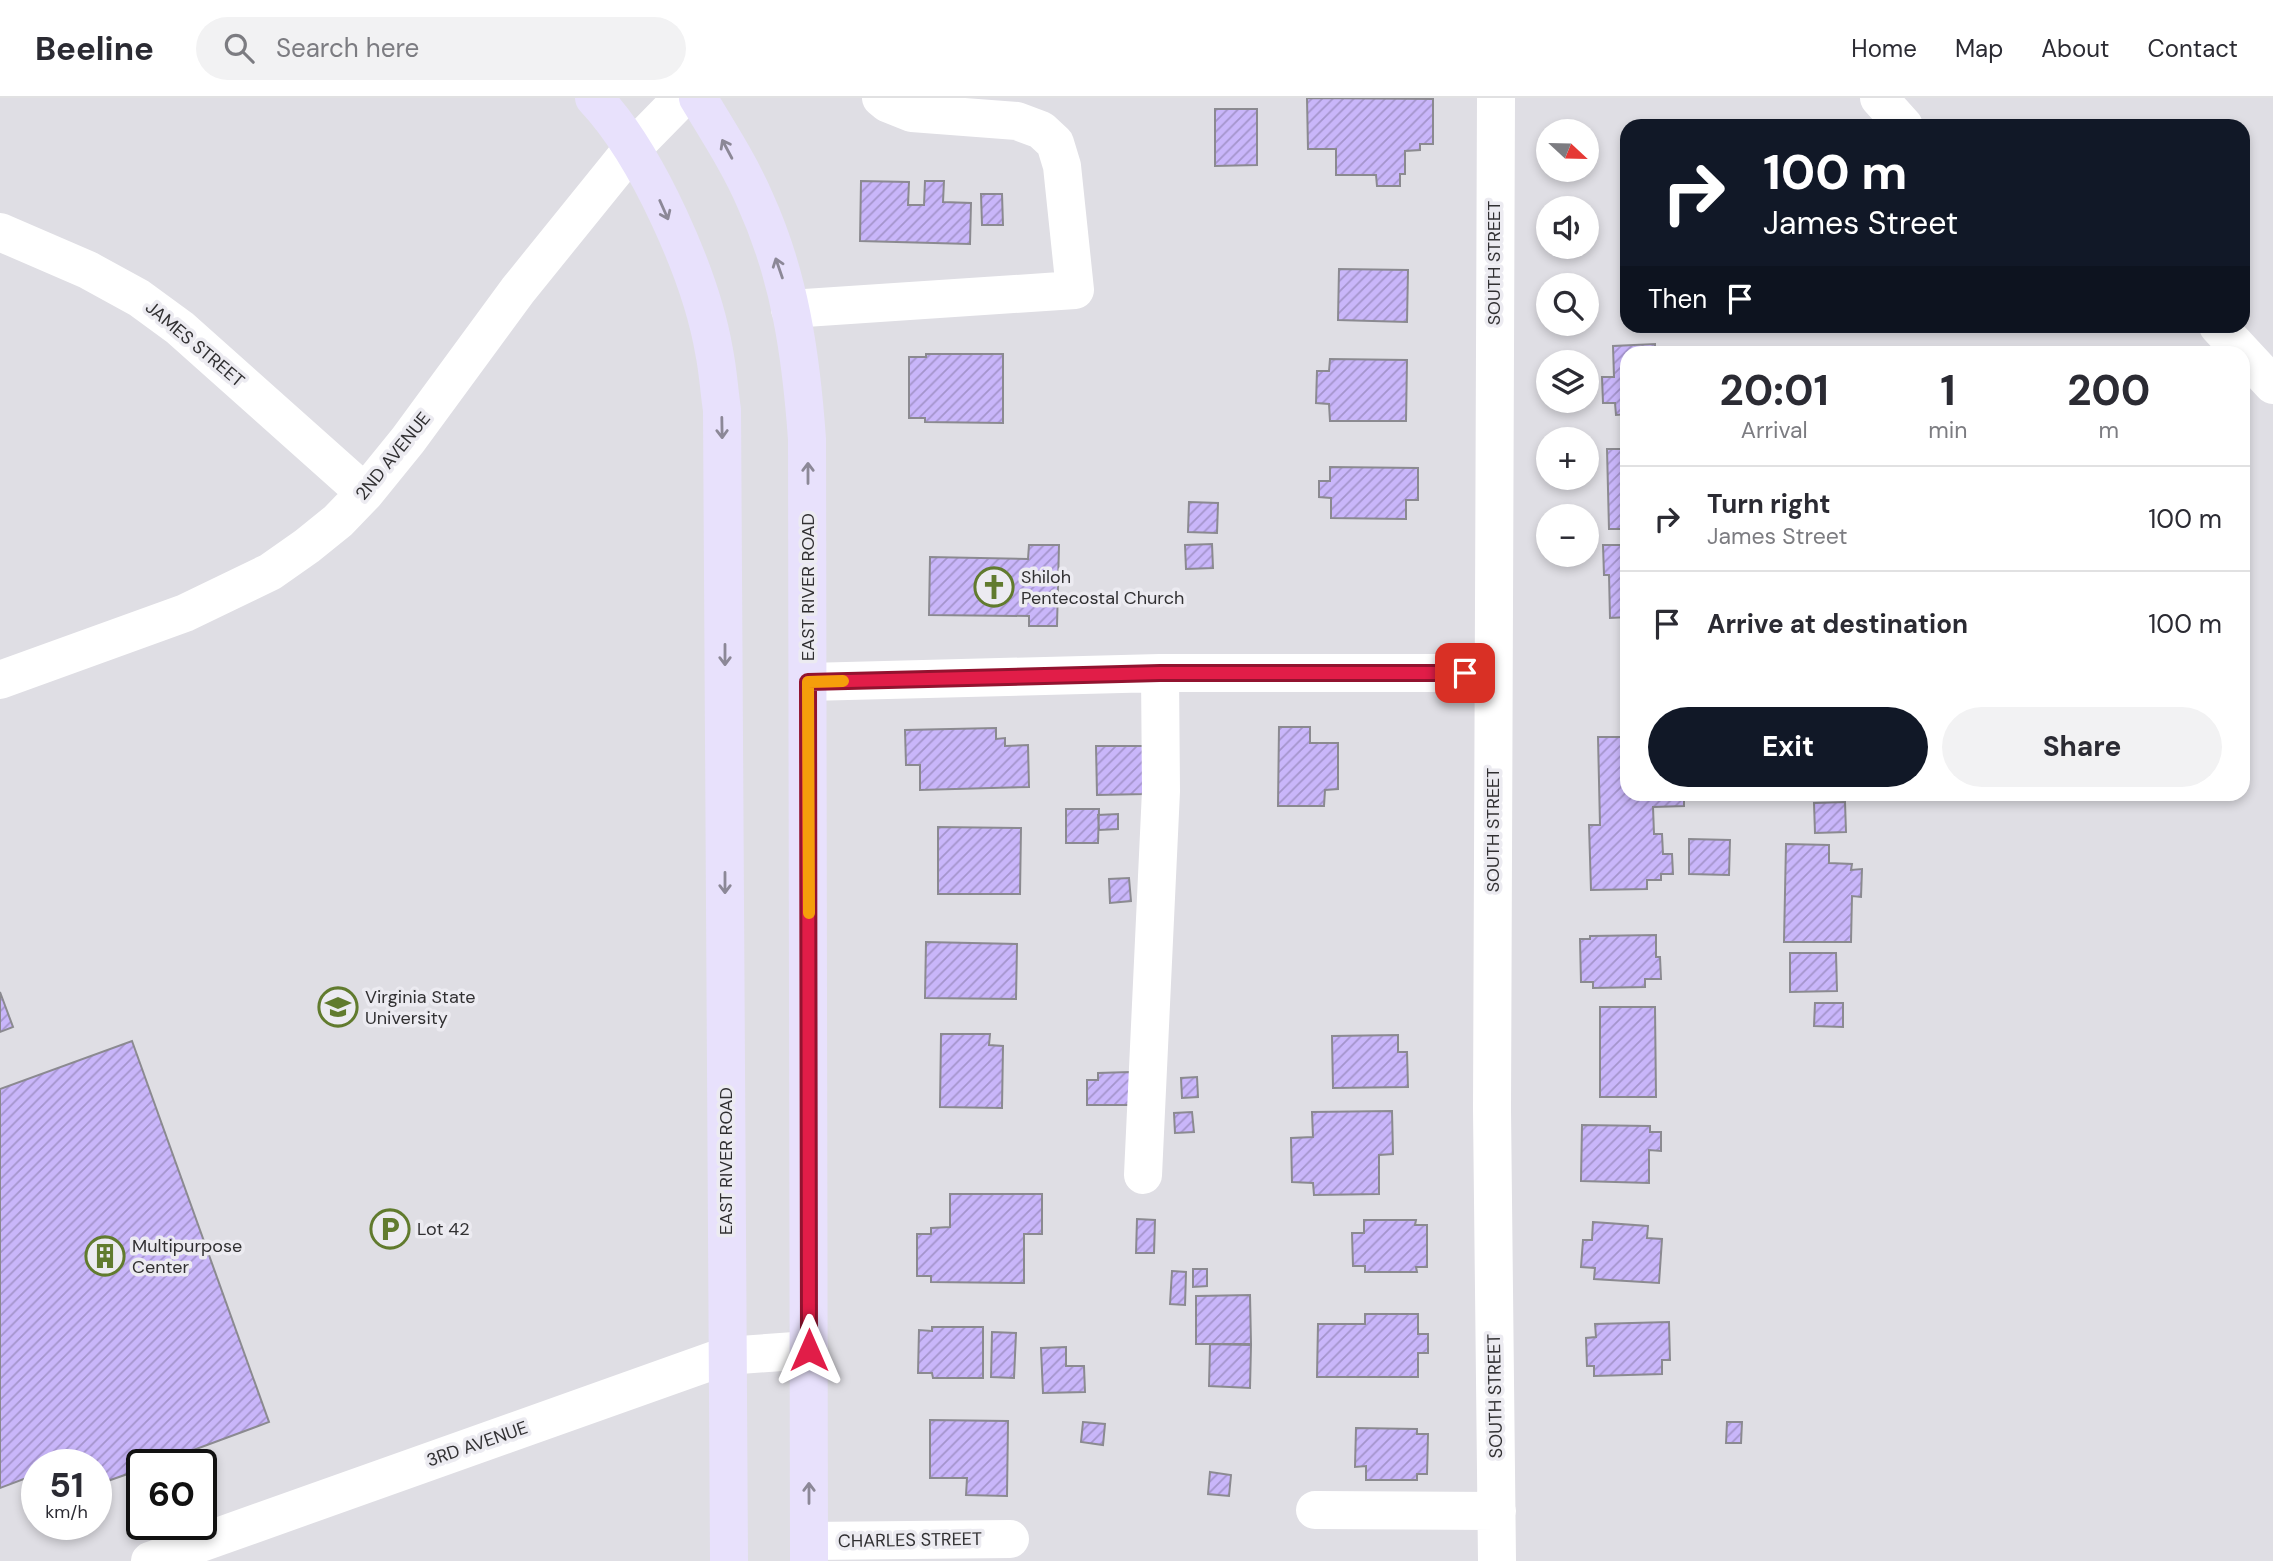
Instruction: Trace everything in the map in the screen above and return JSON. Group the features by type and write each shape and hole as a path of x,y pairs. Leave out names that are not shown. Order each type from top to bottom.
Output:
{"main road":[{"name":"EAST RIVER ROAD","path":"594,98 610,115 632,149 658,197 692,271 714,350 722,410 729,1561"},
{"name":"EAST RIVER ROAD","path":"698,98 755,200 783,279 800,357 807,439 809,1551"}],"street":[{"name":"2ND AVENUE","path":"0,680 185,613 270,572 328,530 365,493 408,440 519,290 632,149 682,98"},
{"path":"790,309 1075,290 1062,166 1055,144 1041,130 1017,121 912,113 881,98"},
{"name":"SOUTH STREET","path":"1496,98 1492,1110 1497,1561"},
{"path":"1879,98 1898,119"},
{"name":"JAMES STREET","path":"0,232 88,270 139,298 180,328 365,493"},
{"path":"2225,333 2237,346"},
{"path":"2250,360 2273,385"},
{"path":"808,682 1160,673 1493,673"},
{"path":"1143,1175 1161,791 1160,673"},
{"name":"3RD AVENUE","path":"150,1561 726,1356 809,1350"},
{"path":"1315,1510 1497,1511"},
{"name":"CHARLES STREET","path":"809,1551 1010,1539"}],"building":[{"path":"1307,98 1433,99 1433,144 1420,144 1420,150 1405,151 1405,174 1400,174 1400,186 1377,186 1376,175 1336,175 1336,149 1308,149"},
{"path":"1215,109 1257,109 1257,165 1215,166"},
{"path":"861,181 909,182 908,205 924,205 925,181 944,181 943,202 971,203 970,244 860,241"},
{"path":"981,194 1002,194 1003,225 982,225"},
{"path":"1339,269 1408,270 1407,322 1338,320"},
{"path":"1655,344 1620,346 1620,415 1616,415 1615,403 1603,403 1602,377 1614,377 1613,346"},
{"path":"926,354 1003,354 1003,423 925,422 925,418 909,418 909,357 926,357"},
{"path":"1330,359 1407,360 1406,421 1330,421 1329,404 1316,403 1317,371 1329,371"},
{"path":"1607,449 1620,449 1620,529 1609,529"},
{"path":"1330,467 1418,468 1418,500 1406,500 1406,519 1331,518 1331,498 1319,497 1319,481 1330,481"},
{"path":"1189,502 1218,503 1217,533 1188,532"},
{"path":"1212,544 1213,568 1186,569 1185,545"},
{"name":"Shiloh Pentecostal Church","path":"1029,545 1059,545 1057,626 1029,626 1029,616 929,615 930,557 1028,559"},
{"path":"1603,545 1620,545 1620,617 1610,618 1609,575 1604,575"},
{"path":"1279,727 1310,727 1310,743 1338,743 1338,789 1325,790 1324,806 1278,806"},
{"path":"996,728 996,739 1005,738 1005,746 1028,745 1029,787 920,790 920,765 906,765 905,730"},
{"path":"1598,737 1620,737 1620,801 1684,801 1684,806 1653,807 1654,834 1662,834 1663,854 1672,854 1673,874 1661,874 1661,880 1647,880 1647,889 1591,890 1589,825 1600,825"},
{"path":"1096,746 1146,746 1146,794 1097,795"},
{"path":"1845,802 1846,832 1815,833 1814,803"},
{"path":"1066,809 1099,809 1098,843 1066,843"},
{"path":"1118,814 1118,829 1099,830 1098,815"},
{"path":"938,827 1021,828 1020,894 938,894"},
{"path":"1689,839 1730,840 1729,875 1689,874"},
{"path":"1786,844 1829,845 1829,863 1852,864 1851,870 1862,869 1861,897 1852,896 1851,942 1784,942"},
{"path":"1129,878 1131,901 1110,903 1109,879"},
{"path":"1656,935 1656,957 1660,957 1661,979 1645,979 1645,987 1593,988 1593,982 1581,982 1580,939 1590,939 1590,936"},
{"path":"926,942 1017,944 1016,999 925,998"},
{"path":"1790,953 1836,953 1837,991 1790,992"},
{"path":"0,992 13,1027 0,1032"},
{"path":"1815,1003 1843,1003 1843,1027 1814,1026"},
{"path":"1600,1007 1655,1007 1656,1097 1600,1097"},
{"path":"941,1034 990,1034 989,1045 1003,1046 1002,1108 940,1107"},
{"path":"1398,1035 1398,1052 1407,1052 1408,1087 1333,1088 1332,1036"},
{"name":"Multipurpose Center","path":"132,1041 269,1422 196,1449 126,1449 126,1475 112,1479 112,1449 21,1449 21,1480 0,1488 0,1089"},
{"path":"1130,1072 1130,1105 1087,1105 1087,1080 1098,1080 1098,1073"},
{"path":"1197,1077 1198,1097 1182,1098 1181,1078"},
{"path":"1392,1111 1393,1154 1379,1155 1379,1194 1314,1195 1313,1183 1292,1182 1291,1138 1313,1137 1312,1112"},
{"path":"1192,1112 1194,1132 1175,1133 1174,1113"},
{"path":"1582,1125 1650,1126 1650,1132 1661,1132 1661,1151 1649,1150 1649,1183 1581,1181"},
{"path":"950,1194 1042,1194 1042,1234 1024,1234 1024,1283 931,1282 931,1276 917,1276 917,1234 931,1234 931,1228 950,1227"},
{"path":"1137,1219 1155,1220 1154,1253 1136,1253"},
{"path":"1364,1220 1416,1220 1415,1225 1427,1225 1427,1267 1416,1267 1417,1272 1365,1272 1365,1266 1353,1266 1352,1233 1364,1233"},
{"path":"1593,1222 1648,1226 1647,1238 1662,1239 1659,1283 1594,1279 1595,1268 1581,1267 1583,1240 1592,1240"},
{"path":"1193,1269 1207,1269 1207,1286 1193,1287"},
{"path":"1172,1271 1186,1272 1185,1305 1170,1304"},
{"path":"1250,1295 1251,1344 1196,1344 1196,1296"},
{"path":"1365,1314 1418,1314 1418,1334 1428,1334 1428,1353 1418,1353 1418,1377 1317,1377 1318,1324 1365,1324"},
{"path":"1669,1322 1670,1360 1662,1360 1662,1374 1594,1376 1594,1366 1587,1366 1586,1338 1596,1337 1595,1324"},
{"path":"932,1327 983,1327 983,1378 933,1378 932,1373 918,1373 919,1330 932,1331"},
{"path":"992,1332 1016,1333 1014,1378 991,1377"},
{"path":"1210,1344 1251,1345 1250,1388 1209,1386"},
{"path":"1066,1347 1066,1366 1084,1366 1085,1392 1043,1393 1041,1348"},
{"path":"930,1420 1008,1421 1007,1496 966,1495 967,1478 930,1478"},
{"path":"1083,1422 1105,1424 1103,1445 1081,1442"},
{"path":"1727,1422 1742,1422 1741,1443 1726,1443"},
{"path":"1356,1428 1417,1429 1417,1434 1428,1434 1427,1474 1417,1474 1417,1480 1366,1480 1366,1466 1355,1467"},
{"path":"1210,1472 1231,1475 1229,1496 1208,1494"}],"slow traffic":[{"path":"809,913 808,682 843,681"}],"place":[{"name":"Shiloh Pentecostal Church","path":"994,587"},
{"name":"Virginia State University","path":"338,1007"},
{"name":"Lot 42","path":"390,1229"},
{"name":"Multipurpose Center","path":"105,1256"}],"route":[{"path":"809,1350 808,682 1160,673 1465,673"}]}
